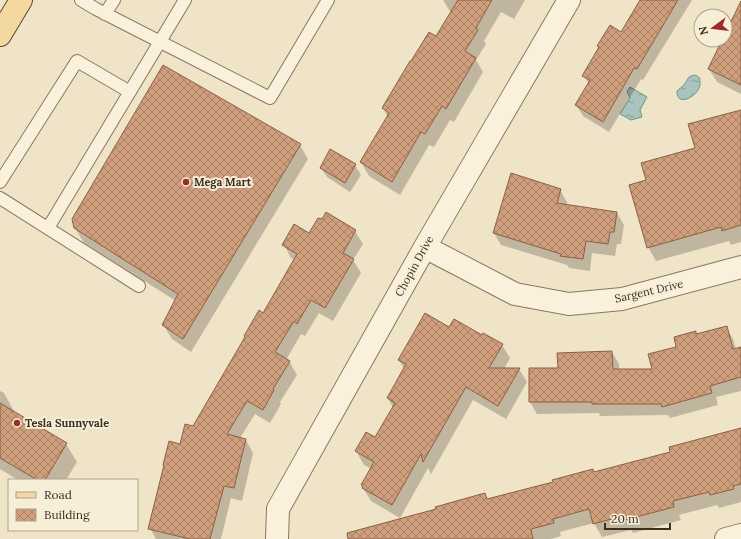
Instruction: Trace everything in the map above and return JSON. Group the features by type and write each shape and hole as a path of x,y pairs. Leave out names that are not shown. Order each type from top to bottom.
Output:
{"main road":[{"path":"0,35 21,0"}],"street":[{"name":"Chopin Drive","path":"277,539 278,508 425,247 569,0"},
{"name":"Sargent Drive","path":"425,247 514,294 569,304 622,299 741,268"},
{"path":"726,539 741,535"}],"lane":[{"path":"81,0 105,14 270,98 328,0"},
{"path":"105,14 114,0"},
{"path":"48,228 185,0"},
{"path":"0,182 77,61 130,92"},
{"path":"0,198 139,286"}],"water":[{"path":"694,75 700,80 700,87 689,98 680,99 677,91 684,85 689,77"},
{"path":"630,87 647,97 640,110 642,117 631,120 620,114 630,98 627,91"}],"building":[{"path":"458,0 492,0 476,28 478,30 465,51 476,58 446,109 442,106 425,134 421,132 392,182 360,162 389,113 382,108 410,61 429,32 436,36"},
{"path":"640,0 678,0 637,69 634,68 603,122 575,105 590,80 582,76 599,47 597,46 610,25 621,32"},
{"path":"741,1 741,85 708,69 718,48 733,48 733,18"},
{"name":"Mega Mart","path":"163,65 301,144 183,339 162,325 178,294 74,228 72,219"},
{"path":"741,110 741,225 722,231 721,227 647,248 629,185 646,180 641,163 695,148 688,124"},
{"path":"330,149 356,164 345,183 320,168"},
{"path":"511,173 561,189 557,203 617,212 614,232 610,232 608,244 586,241 583,259 560,256 561,254 493,233"},
{"path":"326,212 356,230 343,253 354,259 325,308 311,300 297,324 294,321 275,352 290,361 273,389 274,390 263,410 247,401 227,434 246,439 234,488 224,486 210,539 190,539 148,529 169,441 180,444 185,424 193,426 259,310 263,313 297,254 282,245 294,224 309,233 318,218 322,219"},
{"path":"425,313 449,327 454,319 482,335 483,333 503,344 489,368 520,368 498,406 466,387 423,462 421,454 392,505 362,488 363,486 361,485 374,462 355,451 366,432 375,437 395,403 387,398 406,364 398,360"},
{"path":"727,326 733,349 741,347 741,377 710,386 712,393 662,407 661,404 529,402 529,368 558,368 557,353 612,351 613,369 652,369 648,354 676,347 674,337 696,331 696,334"},
{"name":"Tesla Sunnyvale","path":"0,403 67,443 46,479 35,479 0,458"},
{"path":"741,428 741,484 733,486 734,489 710,495 709,492 673,501 674,507 625,520 623,516 593,524 589,509 553,519 554,523 531,529 533,539 348,539 347,533 436,509 435,507 485,493 487,499 553,482 552,480 593,469 594,472 670,452 669,447"}],"place":[{"name":"Mega Mart","path":"186,182"},
{"name":"Tesla Sunnyvale","path":"17,423"}]}
